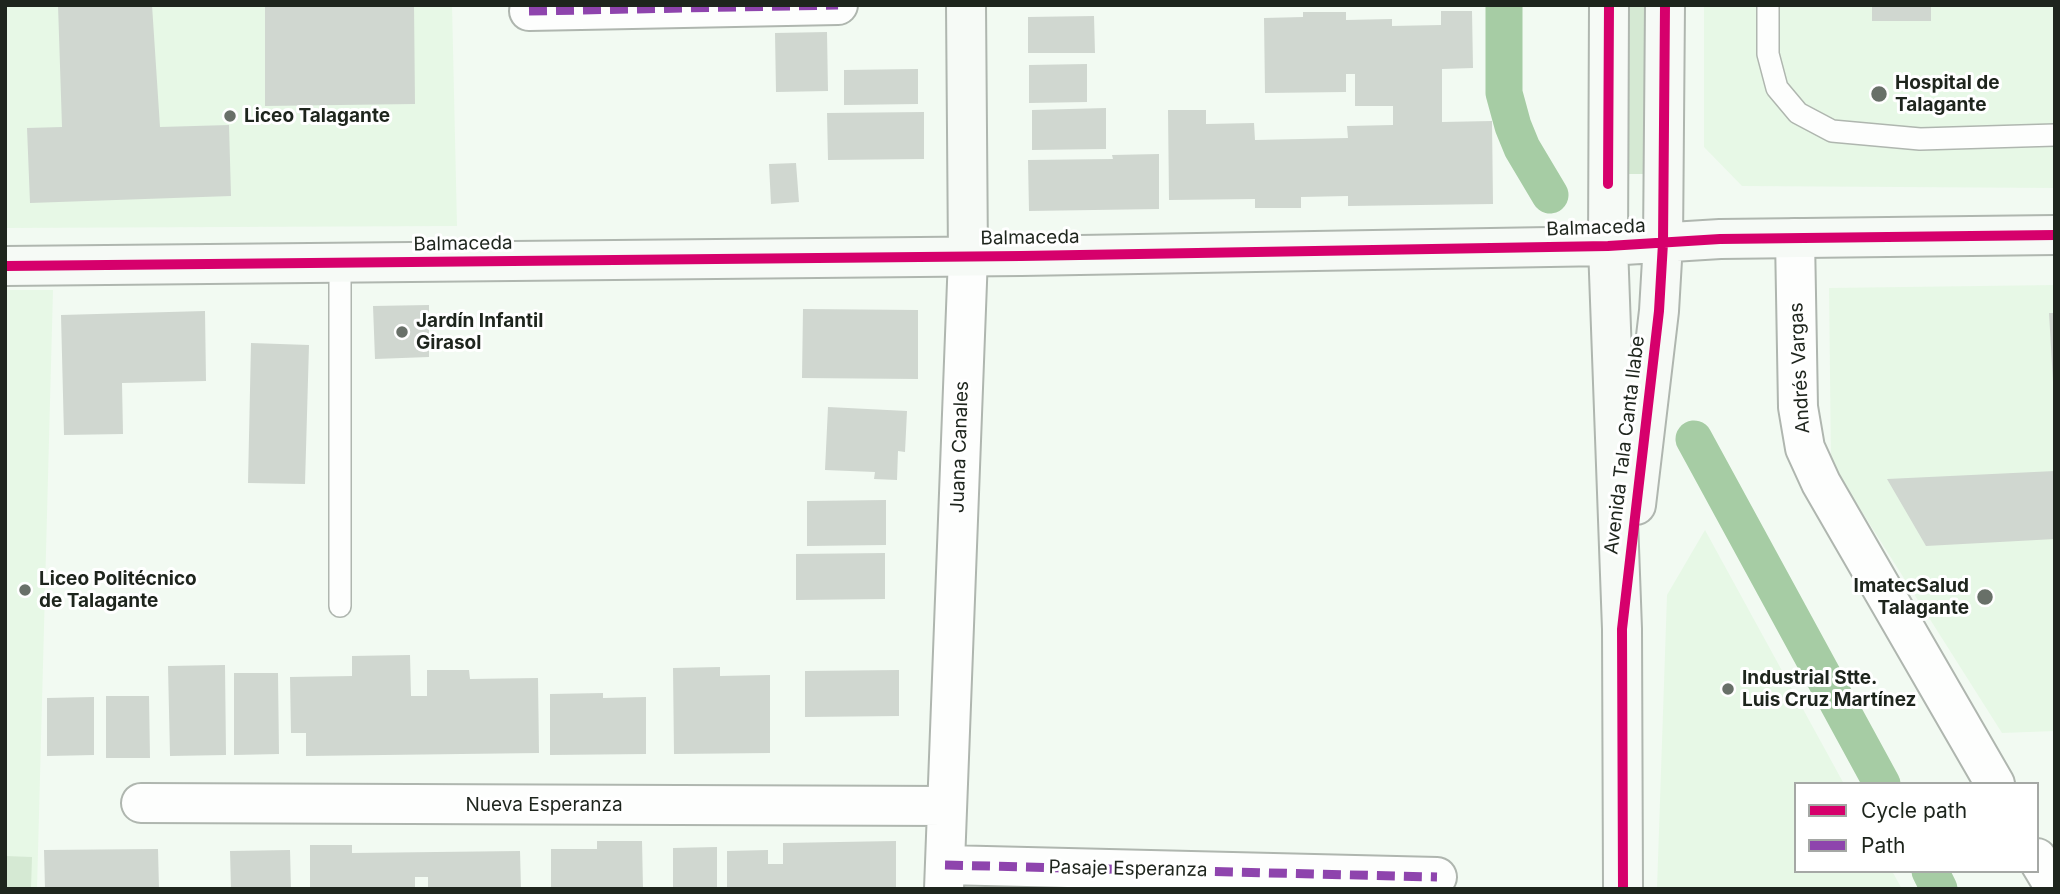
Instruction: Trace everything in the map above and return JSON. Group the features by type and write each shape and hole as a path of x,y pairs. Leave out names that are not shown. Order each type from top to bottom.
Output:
{"street":[{"path":"529,11 838,5"},
{"name":"Juana Canales","path":"944,877 968,256 966,5"},
{"name":"Avenida Tala Canta Ilabe","path":"1609,5 1608,246 1622,629 1623,889"},
{"name":"Avenida Tala Canta Ilabe","path":"1622,629 1659,311 1663,243 1665,5"},
{"name":"Balmaceda","path":"5,266 968,256 1608,246 1795,238 2055,235"},
{"name":"Andrés Vargas","path":"1795,238 1798,407 1805,448 1821,483 1994,782"},
{"name":"Nueva Esperanza","path":"141,803 947,806"},
{"path":"2039,861 2055,888"},
{"name":"Pasaje Esperanza","path":"944,877 1437,877"}],"lane":[{"path":"1768,5 1768,54 1777,88 1798,113 1832,131 1920,139 2055,135"},
{"path":"340,262 340,606"}],"shaded area":[{"name":"Liceo Talagante","path":"5,5 452,5 457,226 5,228"},
{"path":"1620,5 1651,5 1649,174 1620,174"},
{"name":"Hospital de Talagante","path":"1704,5 2055,5 2055,188 1742,186 1704,147"},
{"name":"ImatecSalud Talagante","path":"2055,285 2055,731 2002,733 1831,463 1829,288"},
{"name":"Liceo Politécnico de Talagante","path":"5,290 53,290 37,889 5,889"},
{"name":"Industrial Stte. Luis Cruz Martínez","path":"1705,530 1843,782 1794,782 1794,873 1893,873 1902,889 1657,889 1667,595"},
{"path":"5,856 32,857 31,889 5,889"}],"building":[{"path":"58,5 152,5 160,127 229,125 231,196 30,203 27,128 62,127"},
{"path":"265,5 414,5 415,104 265,106"},
{"path":"1872,5 1931,5 1931,21 1872,21"},
{"path":"1441,11 1472,11 1473,68 1442,69 1442,122 1492,121 1493,204 1348,206 1348,196 1301,197 1301,208 1255,208 1255,199 1169,200 1168,110 1206,110 1206,124 1254,123 1255,140 1348,138 1347,126 1393,125 1393,106 1355,106 1355,74 1346,74 1346,92 1265,93 1264,18 1303,17 1303,12 1346,12 1346,20 1392,19 1392,26 1441,25"},
{"path":"1094,16 1095,53 1028,53 1028,17"},
{"path":"827,32 828,91 776,92 775,33"},
{"path":"1087,64 1087,102 1029,103 1029,65"},
{"path":"918,69 918,104 844,105 844,70"},
{"path":"1106,108 1106,149 1032,150 1032,110"},
{"path":"924,112 924,159 828,160 827,113"},
{"path":"1159,154 1159,209 1029,211 1028,160 1113,159 1112,155"},
{"path":"796,163 799,202 771,204 769,164"},
{"name":"Jardín Infantil Girasol","path":"429,305 429,357 375,359 373,306"},
{"path":"803,309 918,310 918,379 802,378"},
{"path":"205,311 206,381 122,383 123,434 64,435 61,315"},
{"path":"2049,313 2055,313 2055,382 2053,382"},
{"path":"251,343 309,345 305,484 248,483"},
{"path":"828,407 907,411 905,452 898,451 897,480 874,479 875,472 825,470"},
{"path":"2055,471 2055,539 1926,546 1887,479"},
{"path":"886,500 886,545 807,546 807,501"},
{"path":"885,553 885,599 796,600 796,554"},
{"path":"410,655 411,696 427,696 427,670 469,670 470,679 538,678 539,753 306,756 306,733 291,733 290,677 352,676 352,656"},
{"path":"225,665 226,755 170,756 168,666"},
{"path":"720,667 720,676 770,675 770,753 674,754 673,668"},
{"path":"899,670 899,716 805,717 805,671"},
{"path":"234,673 278,673 279,754 234,755"},
{"path":"603,693 603,698 646,697 646,754 550,755 550,694"},
{"path":"106,696 149,696 150,758 106,758"},
{"path":"94,697 94,755 47,756 47,698"},
{"path":"597,841 642,841 643,889 551,889 551,849 597,849"},
{"path":"896,841 896,889 727,889 727,851 768,850 768,864 783,864 783,843"},
{"path":"310,845 352,845 352,853 520,851 521,889 428,889 428,877 415,877 415,889 310,889"},
{"path":"717,847 717,889 673,889 673,848"},
{"path":"158,849 159,889 45,889 44,850"},
{"path":"290,850 291,889 231,889 230,851"}],"waterway":[{"path":"1504,5 1504,93 1522,148 1550,195"},
{"path":"1694,439 1881,782"},
{"path":"1931,873 1939,889"}],"marked path":[{"path":"529,11 838,5"},
{"path":"945,865 1437,877"}],"cycle path":[{"path":"1608,184 1609,5"},
{"path":"1623,889 1622,629 1659,311 1663,243 1665,5"},
{"path":"5,266 1021,256 1608,246 1720,239 2055,235"}],"place":[{"name":"Hospital de Talagante","path":"1879,94"},
{"name":"Liceo Talagante","path":"230,116"},
{"name":"Jardín Infantil Girasol","path":"402,332"},
{"name":"Liceo Politécnico de Talagante","path":"25,590"},
{"name":"ImatecSalud Talagante","path":"1985,597"},
{"name":"Industrial Stte. Luis Cruz Martínez","path":"1728,689"}]}
